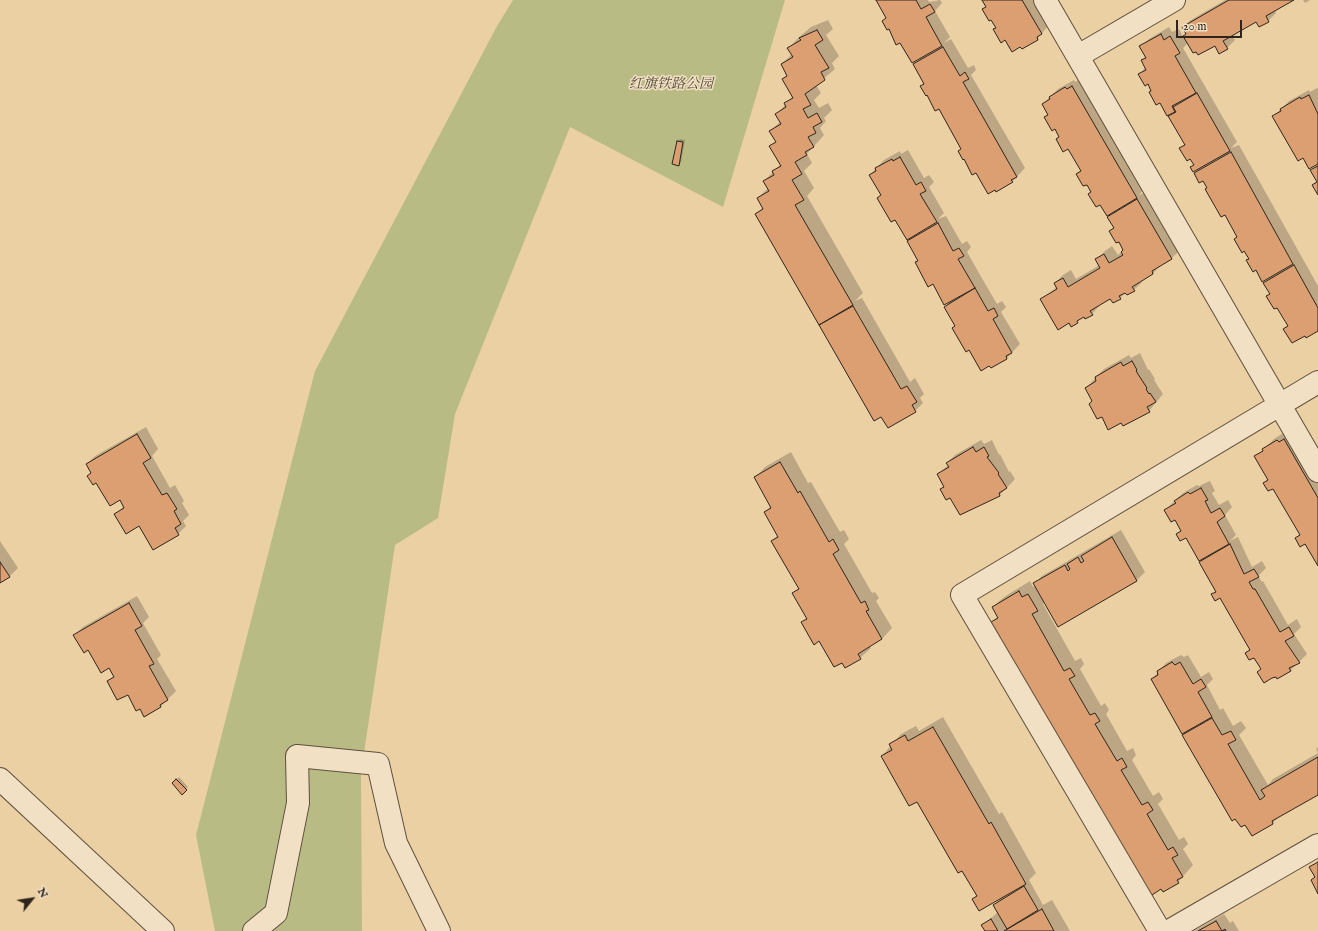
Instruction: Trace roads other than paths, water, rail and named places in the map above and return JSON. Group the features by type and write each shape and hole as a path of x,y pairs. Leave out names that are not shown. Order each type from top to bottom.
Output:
{"street":[{"path":"1045,0 1318,471"},
{"path":"1078,56 1174,0"},
{"path":"1160,931 962,595 1318,382"},
{"path":"254,931 276,913 298,803 297,756 378,764 396,843 439,931"},
{"path":"0,779 163,931"},
{"path":"1169,931 1318,845"}],"park label":[{"name":"红旗铁路公园","path":"671,85"}]}
